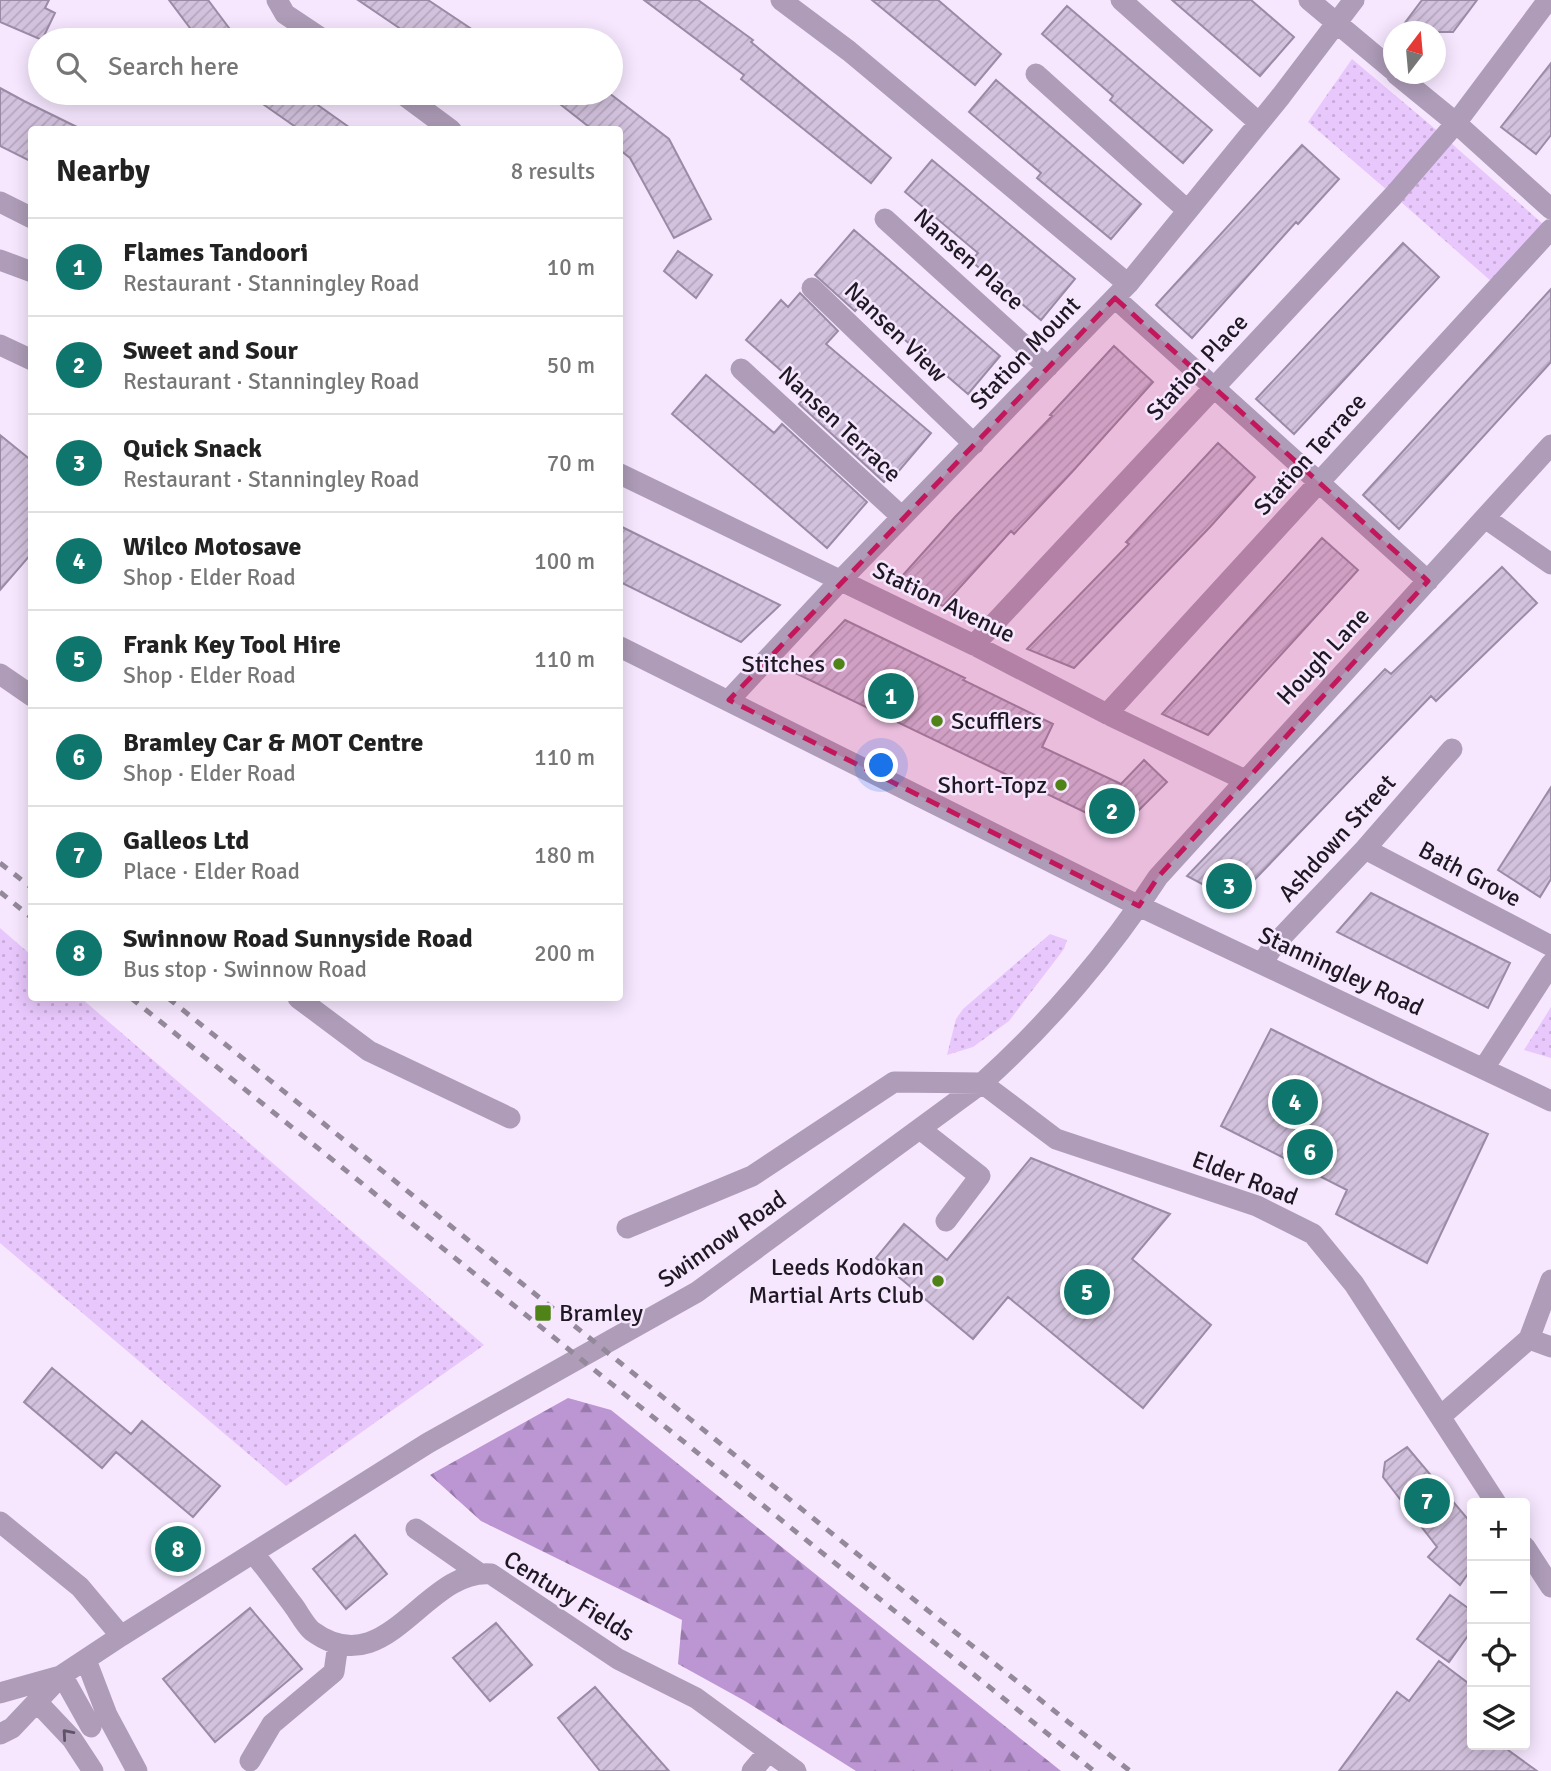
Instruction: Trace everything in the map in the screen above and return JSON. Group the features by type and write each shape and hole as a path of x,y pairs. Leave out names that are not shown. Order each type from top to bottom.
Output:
{"street":[{"path":"276,0 285,14 306,28"},
{"path":"781,0 849,51 989,170 1122,291 1213,388 1428,581"},
{"path":"1121,0 1258,122"},
{"path":"1309,0 1383,62"},
{"name":"Station Mount","path":"729,700 840,580 1122,291 1354,0"},
{"name":"Station Place","path":"974,645 1394,196 1456,123 1548,0"},
{"path":"1036,74 1187,210"},
{"path":"1409,84 1551,209"},
{"path":"417,105 446,126"},
{"path":"0,202 28,216"},
{"name":"Nansen Place","path":"886,219 1048,367"},
{"name":"Station Terrace","path":"1107,714 1551,229"},
{"path":"0,260 28,270"},
{"name":"Nansen View","path":"812,288 974,444"},
{"path":"0,345 28,358"},
{"name":"Nansen Terrace","path":"741,369 902,517"},
{"name":"Hough Lane","path":"1139,906 1158,877 1551,444"},
{"name":"Station Avenue","path":"623,475 1245,780"},
{"path":"1485,518 1551,564"},
{"name":"Stanningley Road","path":"623,648 1139,906 1551,1101"},
{"path":"0,674 28,693"},
{"name":"Ashdown Street","path":"1262,963 1275,944 1365,849 1452,749"},
{"name":"Bath Grove","path":"1365,849 1551,946"},
{"name":"Swinnow Road","path":"0,1734 12,1728 62,1675 121,1636 428,1443 697,1292 982,1083 1017,1052 1056,1010 1139,906"},
{"path":"1484,1068 1551,964"},
{"path":"302,1001 369,1051 510,1118"},
{"path":"628,1228 751,1176 894,1082 982,1083"},
{"name":"Elder Road","path":"982,1083 1056,1139 1257,1206 1313,1234 1354,1284 1493,1498"},
{"path":"920,1129 980,1176 946,1221"},
{"path":"1441,1416 1530,1339 1551,1280"},
{"path":"1530,1339 1551,1347"},
{"path":"0,1522 80,1587 121,1636"},
{"path":"416,1529 479,1573"},
{"path":"250,1761 272,1724 334,1672 338,1644 311,1630 254,1554"},
{"path":"1530,1555 1551,1587"},
{"name":"Century Fields","path":"338,1644 365,1646 396,1628 453,1583 468,1575 491,1574 618,1659 695,1698 796,1771"},
{"path":"86,1660 107,1715 136,1771"},
{"path":"62,1675 91,1727"},
{"name":"Swinnow Road","path":"0,1693 62,1675"},
{"path":"37,1702 72,1739 93,1771"},
{"path":"752,1771 768,1752"}],"highlighted area":[{"path":"1115,298 1428,581 1158,877 1139,906 729,700"}],"shaded area":[{"path":"1352,59 1440,133 1388,191 1308,122"},
{"path":"1451,143 1543,224 1492,282 1401,202"},
{"path":"0,928 28,952 28,1001 84,1001 484,1345 286,1486 0,1243"},
{"path":"1050,934 1067,940 1064,949 1009,1021 973,1047 947,1055 956,1019 963,1009"},
{"path":"1551,1007 1551,1058 1524,1050"}],"green space":[{"path":"568,1398 611,1410 1061,1771 856,1771 745,1701 678,1664 682,1620 481,1521 430,1475"}],"building":[{"path":"0,0 49,0 45,8 55,13 48,28 28,28 28,34 0,22"},
{"path":"169,0 208,0 229,28 190,28"},
{"path":"358,0 428,0 470,28 399,28"},
{"path":"644,0 698,0 753,40 751,42 891,158 871,183 741,79 744,75"},
{"path":"872,0 938,0 1001,54 975,85"},
{"path":"1172,0 1251,0 1294,37 1260,76"},
{"path":"1422,0 1477,0 1453,32 1446,32 1446,21 1406,21"},
{"path":"1067,6 1212,130 1183,163 1110,100 1113,96 1042,34"},
{"path":"1551,63 1551,135 1536,154 1501,127"},
{"path":"996,80 1141,204 1111,239 1037,178 1041,173 969,112"},
{"path":"0,88 28,105 75,126 28,126 28,160 0,146"},
{"path":"623,104 669,139 711,219 674,238 630,158 623,152 623,126 588,126 561,105"},
{"path":"264,105 318,105 347,126 294,126"},
{"path":"1302,145 1339,179 1298,224 1296,222 1192,338 1156,305"},
{"path":"932,160 1075,279 1041,320 971,261 978,253 905,192"},
{"path":"854,230 1000,356 968,394 862,303 855,311 815,275"},
{"path":"1403,243 1439,277 1294,434 1256,399"},
{"path":"678,251 712,275 696,298 664,271"},
{"path":"1551,289 1551,362 1399,529 1363,495"},
{"path":"800,293 838,331 826,344 931,433 898,472 895,470 884,482 799,404 808,394 746,340 781,300 788,307"},
{"path":"1114,346 1153,382 1072,472 1014,534 1011,531 943,606 895,584 1052,416 1050,415"},
{"path":"706,375 774,433 782,424 867,502 827,548 672,414"},
{"path":"0,435 28,458 28,558 0,590"},
{"path":"1218,443 1255,477 1210,527 1074,668 1027,649 1129,544 1126,542"},
{"path":"623,527 780,605 741,642 623,583"},
{"path":"1322,538 1358,570 1208,735 1162,714"},
{"path":"1502,567 1537,603 1436,701 1431,696 1234,901 1187,876 1385,669 1391,674"},
{"path":"845,620 1053,724 1042,747 1121,784 1144,760 1167,782 1120,829 795,673"},
{"path":"1551,787 1551,879 1540,897 1498,870"},
{"path":"1371,893 1510,963 1488,1008 1337,932"},
{"path":"1271,1029 1488,1134 1427,1263 1336,1214 1347,1190 1221,1126"},
{"path":"1031,1158 1170,1214 1132,1259 1211,1325 1143,1408 1008,1297 973,1339 876,1258 904,1224 947,1260"},
{"path":"52,1368 131,1434 142,1421 220,1486 193,1517 116,1452 102,1468 24,1402"},
{"path":"1407,1447 1467,1518 1467,1575 1460,1585 1428,1557 1437,1547 1383,1477 1385,1462"},
{"path":"355,1535 387,1574 346,1609 313,1569"},
{"path":"1450,1595 1467,1607 1467,1637 1449,1662 1417,1639"},
{"path":"250,1608 302,1669 215,1742 163,1679"},
{"path":"496,1623 532,1665 490,1701 453,1658"},
{"path":"1439,1661 1467,1682 1467,1750 1508,1750 1537,1771 1339,1771 1397,1692 1409,1701"},
{"path":"595,1687 669,1771 600,1771 558,1718"}],"railway":[{"path":"0,863 28,885"},
{"path":"0,892 28,915"},
{"path":"135,1001 1094,1771"},
{"path":"172,1001 1130,1771"}],"place":[{"name":"Stitches","path":"839,664"},
{"name":"Flames Tandoori","path":"891,696"},
{"name":"Scufflers","path":"937,721"},
{"name":"Short-Topz","path":"1061,785"},
{"name":"Sweet and Sour","path":"1112,811"},
{"name":"Quick Snack","path":"1229,886"},
{"name":"Wilco Motosave","path":"1295,1102"},
{"name":"Bramley Car & MOT Centre","path":"1310,1152"},
{"name":"Leeds Kodokan Martial Arts Club","path":"938,1281"},
{"name":"Frank Key Tool Hire","path":"1087,1292"},
{"name":"Bramley","path":"543,1313"},
{"name":"Galleos Ltd","path":"1427,1501"},
{"name":"Swinnow Road Sunnyside Road","path":"178,1549"}]}
